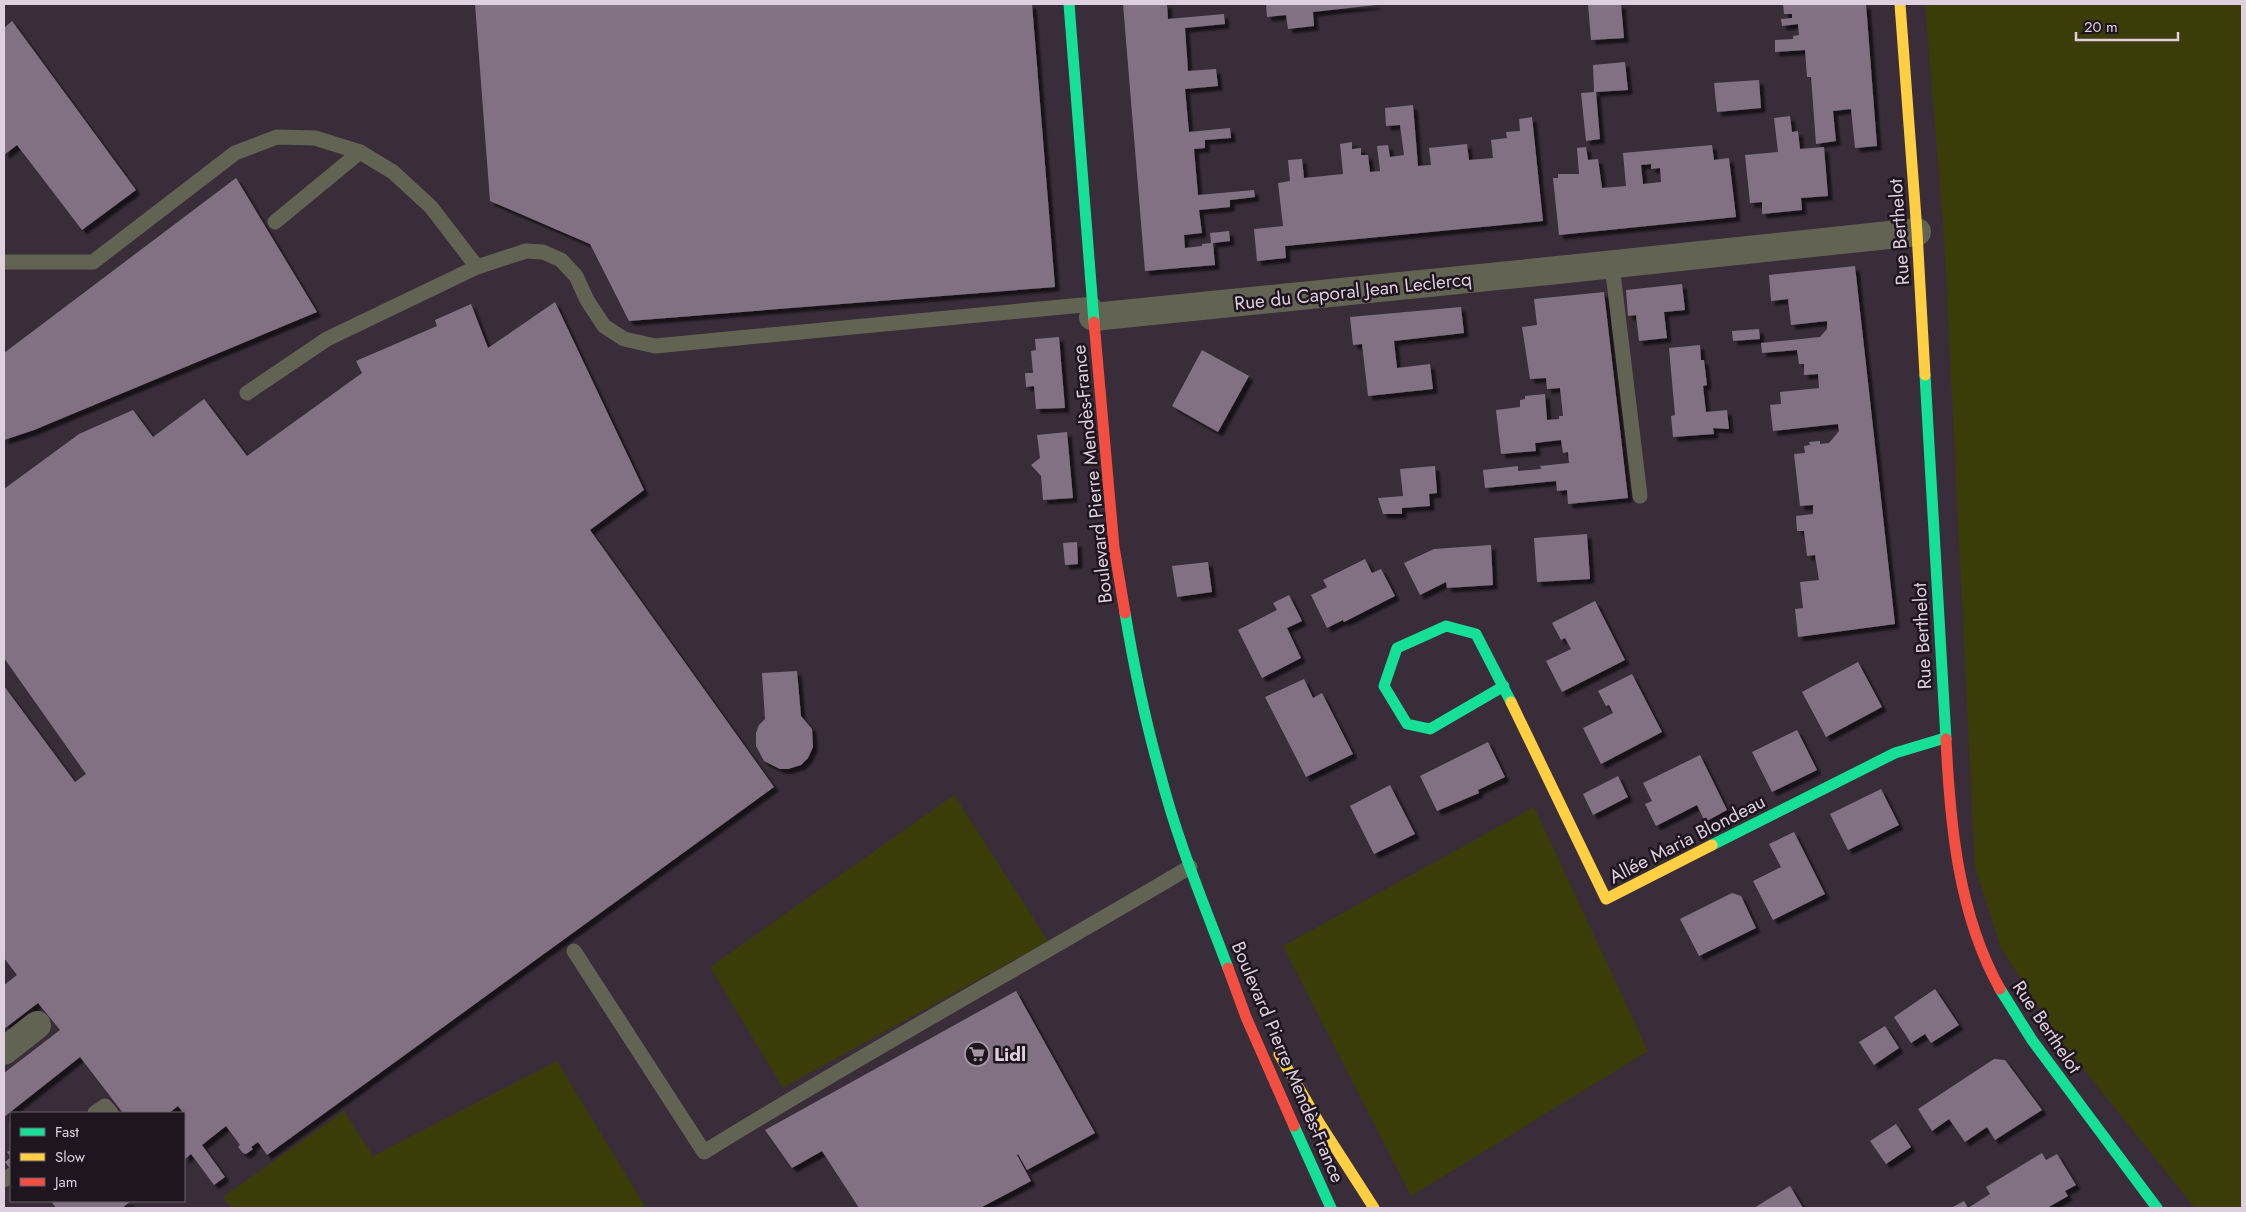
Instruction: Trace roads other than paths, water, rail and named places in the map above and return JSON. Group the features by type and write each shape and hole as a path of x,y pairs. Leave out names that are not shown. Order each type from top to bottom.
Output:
{"street":[{"name":"Boulevard Pierre Mendès-France","path":"1069,4 1107,481 1122,597 1146,725 1190,868 1250,1026 1331,1208"},
{"name":"Rue Berthelot","path":"1900,4 1917,232 1945,738 1951,810 1962,879 1970,916 1988,967 2025,1031 2158,1208"},
{"name":"Rue du Caporal Jean Leclercq","path":"1093,310 1612,265 1917,232"},
{"name":"Allée Maria Blondeau","path":"1504,686 1430,728 1407,724 1384,686 1397,648 1446,626 1476,634 1504,686 1606,899 1895,753 1945,738"},
{"name":"Boulevard Pierre Mendès-France","path":"1213,929 1262,1025"},
{"path":"4,1051 37,1025"},
{"name":"Boulevard Pierre Mendès-France","path":"1274,1046 1320,1124 1374,1208"}],"lane":[{"path":"4,262 93,262 235,154 278,137 315,138 360,152 393,172 431,207 478,267"},
{"path":"275,222 360,152"},
{"path":"247,393 327,339 478,267 526,251 543,252 561,260 576,276 587,300 604,326 624,339 655,346 1093,310"},
{"path":"1612,265 1640,496"},
{"path":"574,951 704,1152 943,1008 1190,868"},
{"path":"96,1112 105,1106 109,1112"}],"place":[{"name":"Lidl","path":"977,1054"}]}
